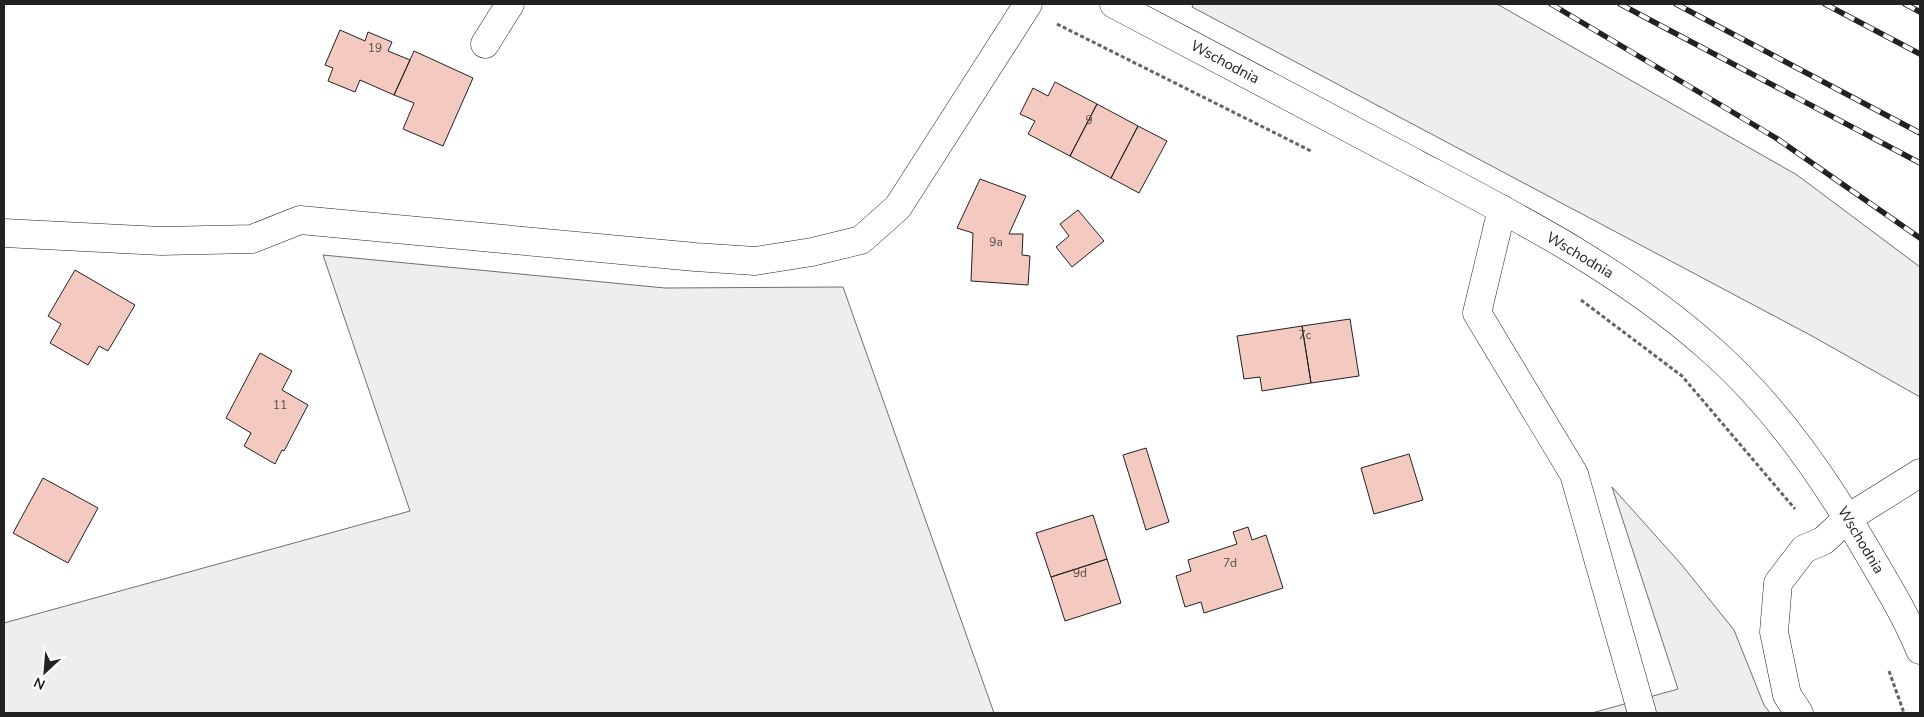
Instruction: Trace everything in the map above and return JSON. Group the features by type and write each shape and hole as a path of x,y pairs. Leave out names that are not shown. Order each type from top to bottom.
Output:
{"main road":[{"path":"485,44 510,4"},
{"path":"4,233 161,241 252,239 300,220 695,257 755,260 812,252 861,240 898,207 1028,4"},
{"name":"Wschodnia","path":"1114,4 1502,210 1598,264 1709,347 1762,402 1801,447 1848,518 1908,621 1920,650"},
{"path":"1502,210 1477,313 1574,474 1642,713"},
{"path":"1800,713 1787,695 1774,632 1778,583 1804,549 1823,540 1848,518 1920,473"}],"shaded area":[{"path":"1193,4 1497,4 1797,175 1920,267 1920,397 1812,336 1192,7"},
{"path":"323,255 665,288 843,287 994,713 4,713 4,623 410,511"},
{"path":"1612,487 1681,564 1734,630 1764,705 1770,713 1592,713 1678,689"}],"building":[{"path":"340,30 365,41 368,32 392,42 388,51 410,60 394,95 360,80 355,92 328,81 333,68 325,65"},
{"path":"414,51 473,78 443,146 403,129 414,103 394,95"},
{"path":"1055,82 1097,104 1070,156 1028,134 1035,121 1020,114 1033,88 1048,96"},
{"path":"1097,104 1138,126 1111,178 1070,156"},
{"path":"1138,126 1167,141 1139,193 1111,178"},
{"path":"980,179 1026,196 1009,234 1023,234 1022,255 1030,256 1028,285 971,281 973,233 957,228"},
{"path":"1078,210 1104,241 1072,267 1056,247 1069,236 1060,224"},
{"path":"75,270 135,305 108,351 99,346 88,365 50,343 61,324 48,316"},
{"path":"1350,319 1359,376 1311,383 1302,326"},
{"path":"1302,326 1311,383 1262,391 1260,377 1244,379 1237,336"},
{"path":"260,353 292,371 282,390 308,405 284,451 282,450 275,464 244,446 251,433 226,418"},
{"path":"1146,448 1169,522 1146,530 1123,455"},
{"path":"1409,454 1423,500 1374,514 1361,468"},
{"path":"43,478 98,508 68,563 13,533"},
{"path":"1093,515 1107,559 1051,577 1036,533"},
{"path":"1248,527 1252,540 1266,535 1283,588 1204,613 1201,602 1185,607 1176,576 1191,571 1188,560 1237,544 1233,532"},
{"path":"1107,559 1121,603 1065,621 1051,577"}],"railway":[{"path":"1551,4 1776,138 1920,238"},
{"path":"1620,4 1920,163"},
{"path":"1676,4 1920,133"},
{"path":"1825,4 1920,54"},
{"path":"1905,4 1920,12"}]}
